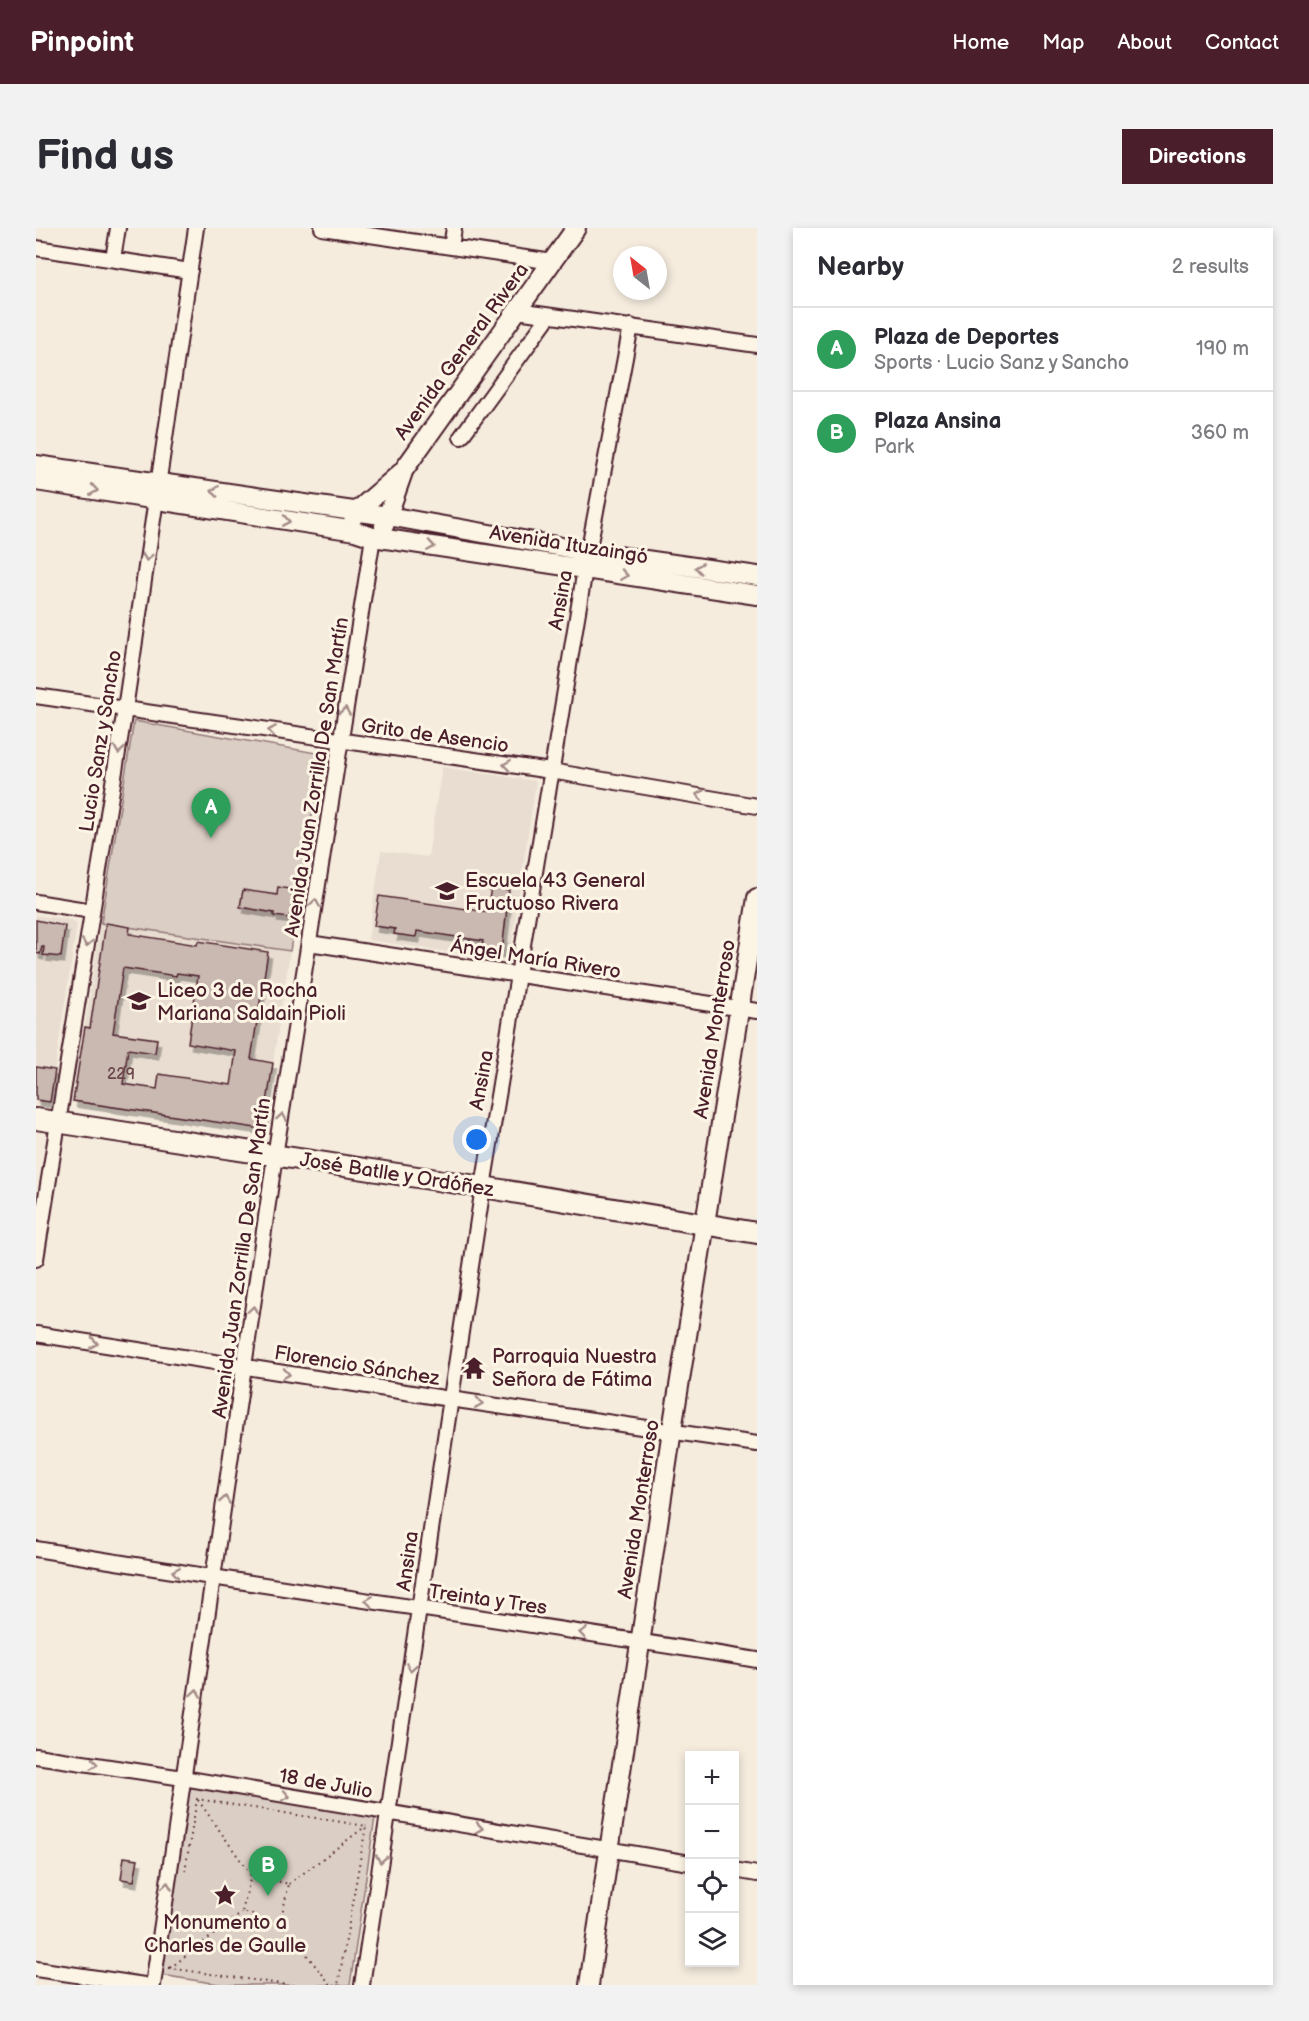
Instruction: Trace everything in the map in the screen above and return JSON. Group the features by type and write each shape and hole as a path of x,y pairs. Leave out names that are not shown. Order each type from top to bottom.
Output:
{"main road":[{"name":"José Batlle y Ordóñez","path":"36,1119 757,1233"}],"street":[{"path":"113,259 118,228"},
{"name":"Lucio Sanz y Sancho","path":"36,1259 125,709 196,228"},
{"path":"322,228 553,262"},
{"path":"451,247 454,228"},
{"name":"Avenida General Rivera","path":"357,511 403,471 576,228"},
{"path":"36,248 190,271"},
{"path":"516,311 757,345"},
{"path":"461,437 549,316"},
{"name":"Ansina","path":"362,1985 483,1188 551,771 631,326"},
{"name":"Avenida Ituzaingó","path":"36,465 355,531 373,537 757,576"},
{"name":"Avenida General Rivera","path":"388,516 403,471"},
{"name":"Avenida Ituzaingó","path":"36,481 357,511 757,595"},
{"path":"355,531 352,526 357,511"},
{"path":"373,537 384,528 388,516"},
{"name":"Avenida Juan Zorrilla De San Martín","path":"153,1985 275,1156 373,537"},
{"name":"Grito de Asencio","path":"36,696 551,771 751,803 757,806"},
{"name":"Avenida Monterroso","path":"590,1985 705,1223 748,1010 757,898"},
{"path":"36,902 92,911"},
{"name":"Ángel María Rivero","path":"309,943 748,1010"},
{"name":"Florencio Sánchez","path":"36,1334 245,1368 757,1444"},
{"name":"Treinta y Tres","path":"36,1549 757,1660"},
{"name":"18 de Julio","path":"36,1756 183,1778 685,1862"},
{"path":"739,1871 757,1874"},
{"path":"36,1969 144,1985"}],"path":[{"path":"183,1778 251,1875 289,1884"},
{"path":"197,1799 366,1826"},
{"path":"184,1878 197,1799"},
{"path":"280,1922 289,1884 366,1826 388,1813"},
{"path":"338,1985 366,1826"},
{"path":"169,1969 242,1912 251,1875"},
{"path":"242,1912 280,1922 331,1985"},
{"path":"169,1969 171,1958"},
{"path":"169,1969 288,1985"}],"shaded area":[{"path":"134,721 322,754 290,951 101,923"},
{"name":"Escuela 43 General Fructuoso Rivera","path":"442,767 536,781 509,961 368,940 381,851 428,857"},
{"path":"36,915 73,920 77,925 49,1106 36,1104"},
{"path":"101,923 290,951 263,1129 73,1101"},
{"path":"188,1786 375,1817 350,1985 225,1985 161,1975"}],"building":[{"path":"278,887 294,890 289,918 240,907 243,890 277,895"},
{"path":"491,887 509,890 502,952 482,949 483,941 417,931 416,937 394,934 395,929 374,926 379,896 487,912"},
{"path":"36,920 65,926 61,957 43,955 44,947 40,954 36,953"},
{"path":"106,923 130,927 129,934 197,945 198,941 268,952 251,1059 273,1063 263,1129 73,1101 85,1027 90,1028","holes":["123,968 176,976 177,973 198,976 188,1043 236,1051 231,1085 159,1074 157,1089 123,1084 128,1049 155,1053 157,1039 113,1033"]},
{"path":"36,1067 55,1070 50,1102 36,1100"},
{"path":"124,1857 138,1859 134,1881 121,1879"}],"place":[{"name":"Plaza de Deportes","path":"211,838"},
{"name":"Escuela 43 General Fructuoso Rivera","path":"447,891"},
{"name":"Liceo 3 de Rocha Mariana Saldain Pioli","path":"139,1001"},
{"name":"Parroquia Nuestra Señora de Fátima","path":"474,1368"},
{"name":"Monumento a Charles de Gaulle","path":"225,1895"},
{"name":"Plaza Ansina","path":"268,1896"}]}
